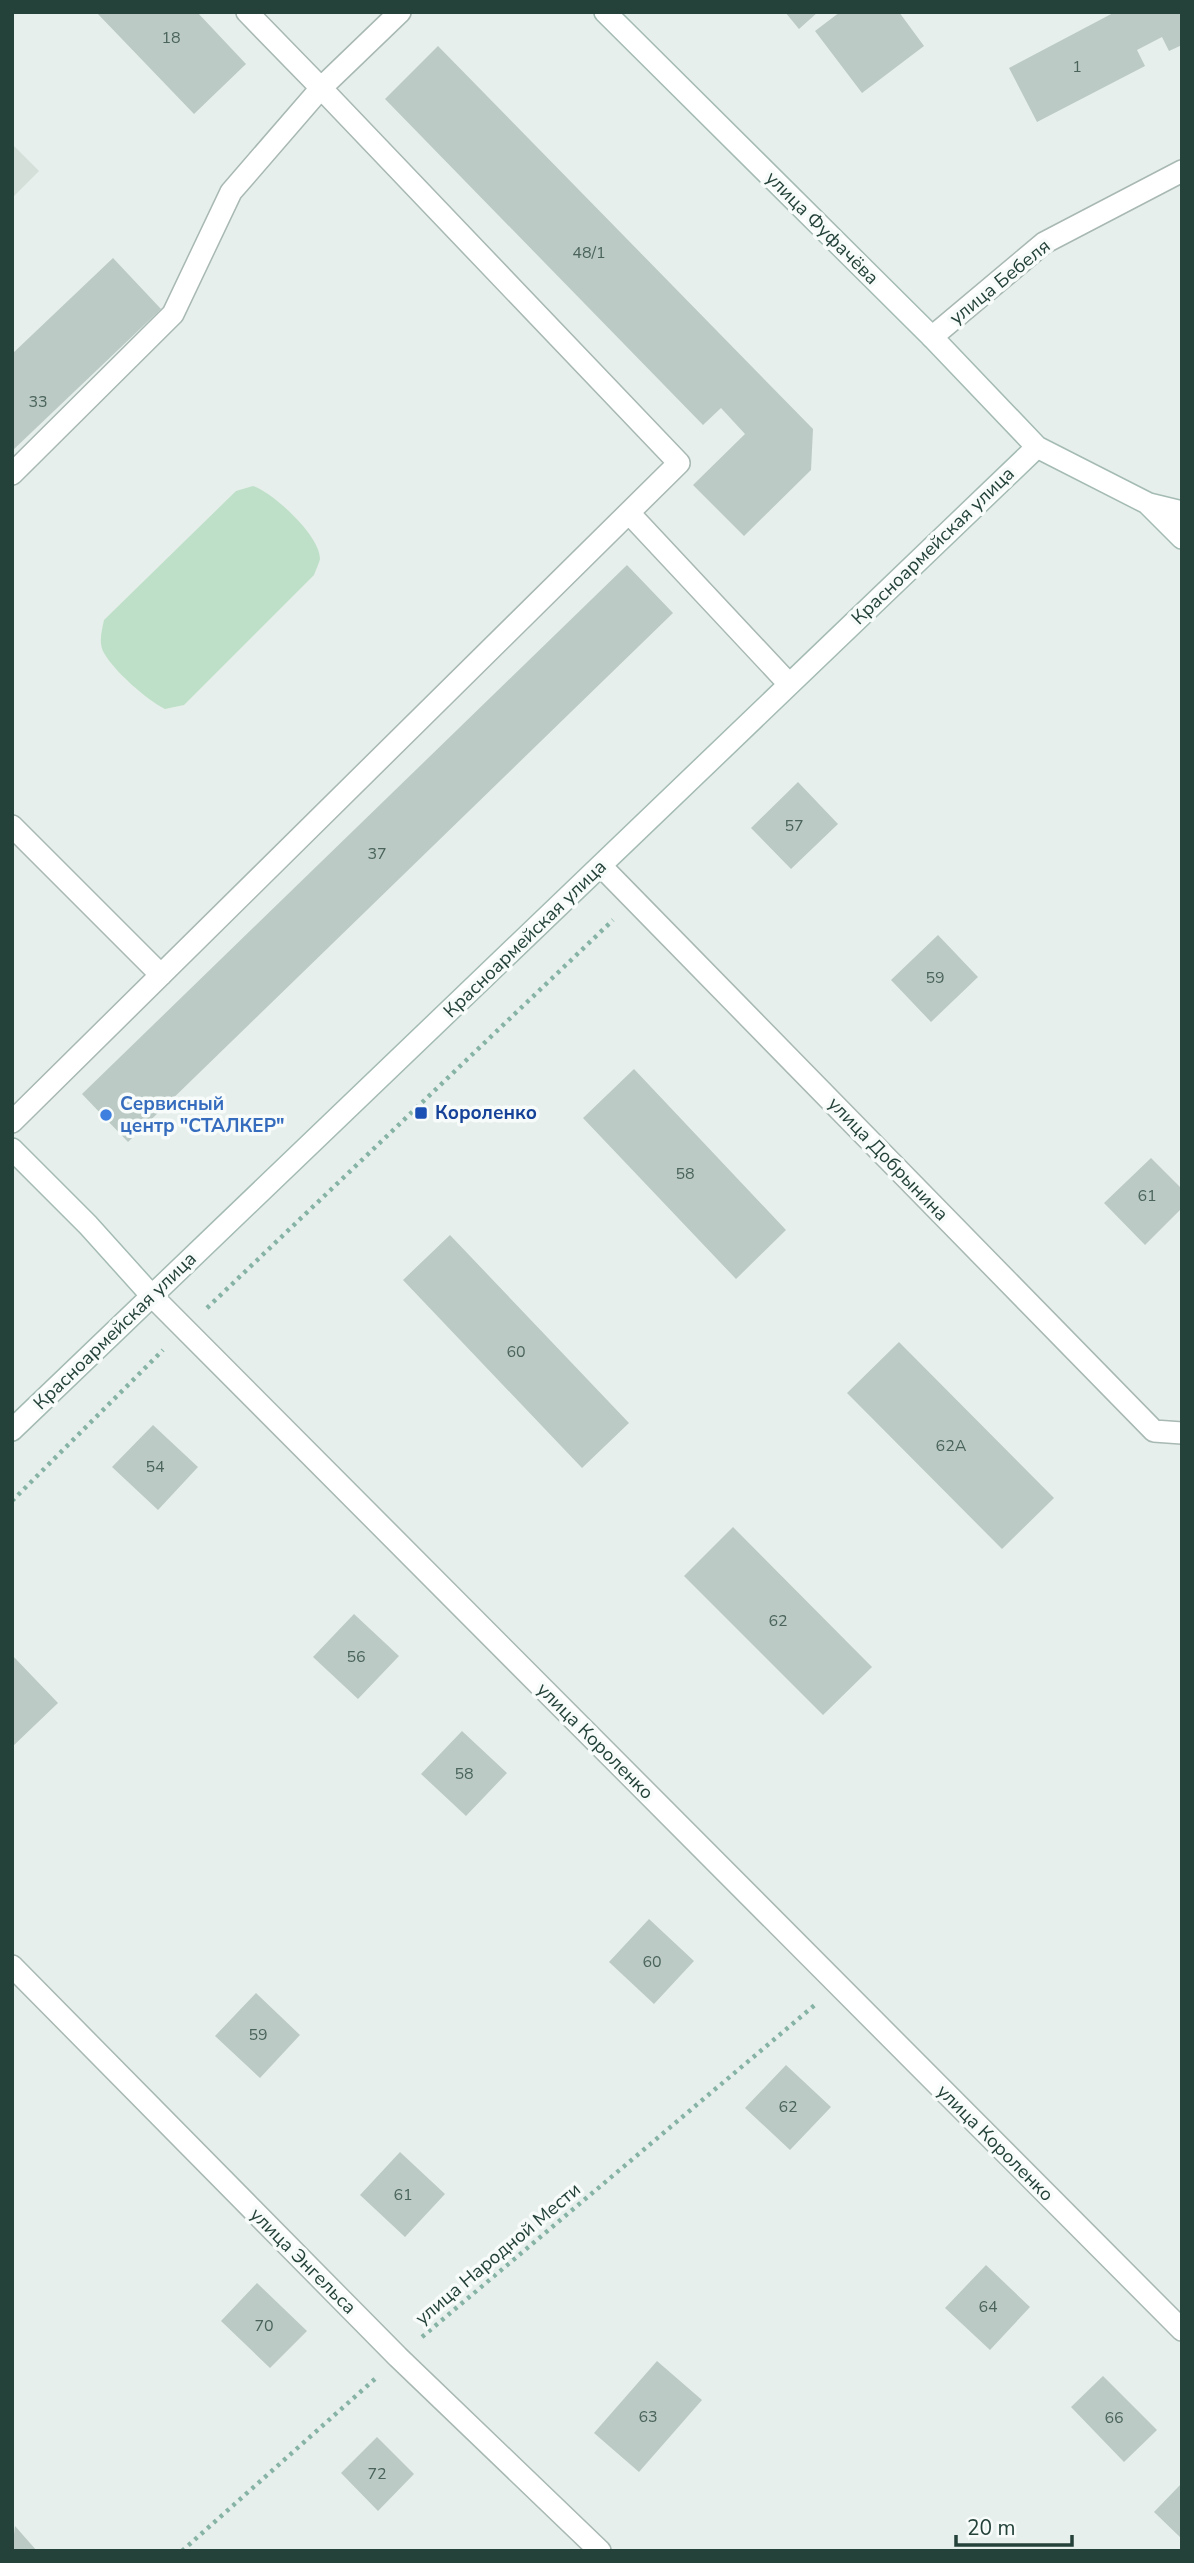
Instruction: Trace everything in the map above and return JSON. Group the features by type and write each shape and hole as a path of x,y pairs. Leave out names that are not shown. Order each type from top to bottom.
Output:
{"street":[{"path":"12,1122 679,463 247,12"},
{"path":"12,474 173,314 231,192 321,88 400,12"},
{"name":"улица Фуфачёва","path":"605,12 932,337 1037,447 1147,503"},
{"name":"улица Бебеля","path":"932,337 1044,243 1182,171"},
{"name":"Красноармейская улица","path":"12,1430 1037,447"},
{"path":"1147,503 1182,512"},
{"path":"1147,503 1182,538"},
{"path":"629,513 789,684"},
{"path":"12,826 161,975"},
{"name":"улица Добрынина","path":"602,867 1154,1431 1182,1433"},
{"name":"улица Короленко","path":"12,1149 88,1225 184,1329 1182,2330"},
{"name":"улица Энгельса","path":"12,1966 398,2357 600,2551"}],"path":[{"path":"12,1501 184,1329 634,899"},
{"name":"улица Народной Мести","path":"182,2551 398,2357 838,1985"}],"shaded area":[{"path":"12,144 39,171 12,198"}],"green space":[{"path":"253,486 283,506 312,538 320,559 314,575 184,705 165,709 132,684 104,653 101,636 104,620 236,491"}],"building":[{"path":"96,12 197,12 246,64 194,114"},
{"path":"785,12 818,12 799,29"},
{"path":"840,12 899,12 924,46 862,93 815,31"},
{"path":"1115,12 1182,12 1182,45 1169,51 1162,37 1137,50 1145,66 1037,122 1009,68"},
{"path":"438,46 813,429 811,470 744,536 693,485 745,434 721,408 703,425 385,99"},
{"path":"113,258 161,309 12,451 12,354"},
{"path":"627,565 673,613 128,1142 82,1094"},
{"path":"798,782 838,824 791,869 751,828"},
{"path":"938,935 978,977 931,1022 891,980"},
{"path":"634,1069 786,1230 736,1279 583,1118"},
{"path":"1151,1158 1182,1189 1182,1208 1145,1245 1104,1203"},
{"path":"450,1235 629,1423 582,1468 403,1280"},
{"path":"899,1342 1054,1498 1002,1549 847,1393"},
{"path":"153,1425 198,1467 158,1510 112,1467"},
{"path":"733,1527 872,1667 823,1715 684,1576"},
{"path":"354,1614 399,1656 358,1699 313,1657"},
{"path":"12,1655 58,1703 12,1747"},
{"path":"462,1731 507,1773 466,1816 421,1774"},
{"path":"649,1919 694,1961 654,2004 609,1962"},
{"path":"256,1993 300,2035 260,2078 215,2036"},
{"path":"786,2065 831,2107 790,2150 745,2108"},
{"path":"400,2152 445,2194 405,2237 360,2195"},
{"path":"986,2265 1030,2307 990,2350 945,2308"},
{"path":"257,2283 307,2331 270,2368 221,2321"},
{"path":"657,2361 702,2400 639,2472 594,2433"},
{"path":"1103,2376 1157,2430 1124,2462 1071,2407"},
{"path":"377,2437 414,2474 378,2511 341,2473"},
{"path":"1182,2483 1182,2539 1154,2512"},
{"path":"15,2526 37,2551 12,2551"}],"place":[{"name":"Короленко","path":"421,1113"},
{"name":"Сервисный центр \"СТАЛКЕР\"","path":"106,1115"}]}
